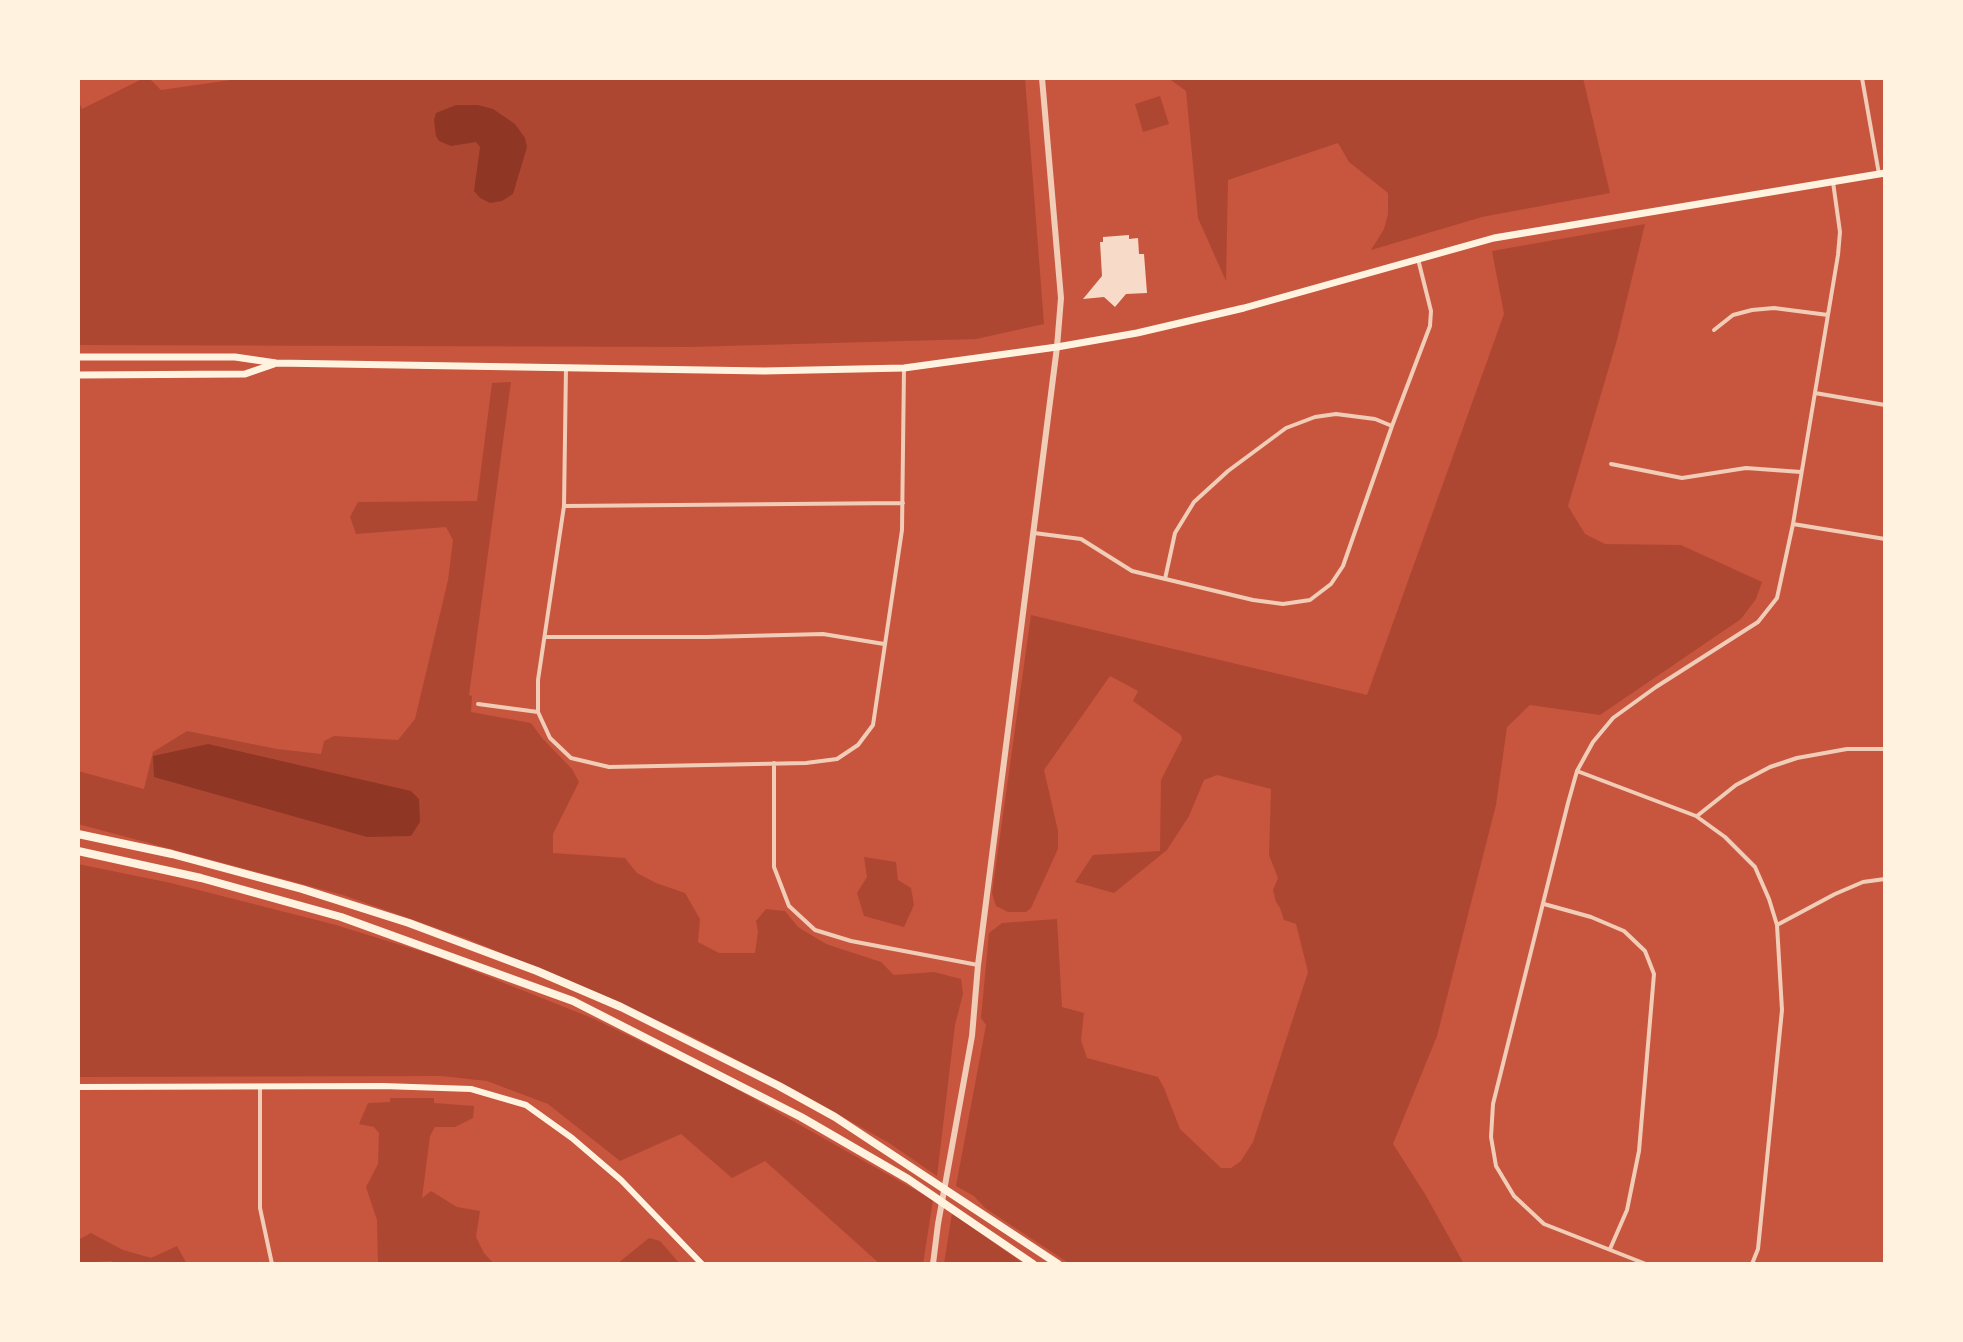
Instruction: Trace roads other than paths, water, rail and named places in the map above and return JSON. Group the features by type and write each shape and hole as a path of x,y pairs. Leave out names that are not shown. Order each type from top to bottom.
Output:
{"highway":[{"path":"78,832 302,889 396,919 537,971 621,1007 835,1117 1058,1264"},
{"path":"78,852 222,883 341,917 573,1001 801,1117 908,1179 1033,1264"}],"main road":[{"path":"78,357 235,357 276,363 764,371 904,368 1057,347 1244,308 1494,238 1882,173"},
{"path":"78,375 245,374 276,363"},
{"path":"78,1087 383,1086 471,1089 526,1105 572,1138 621,1180 702,1264"}],"street":[{"path":"933,1264 949,1156 972,1036 978,965 1057,347 1061,298 1042,78"},
{"path":"1862,78 1882,173"},
{"path":"1646,1264 1544,1224 1514,1196 1496,1166 1491,1137 1493,1104 1577,771 1593,742 1613,718 1758,622 1777,598 1793,524 1840,232 1833,182"},
{"path":"1034,532 1081,539 1132,571 1253,600 1283,604 1310,600 1331,584 1343,566 1430,326 1431,311 1418,259"},
{"path":"1714,330 1733,315 1752,310 1774,308 1828,315"},
{"path":"566,367 564,506 538,680 538,712 550,738 571,758 609,767 837,759 858,745 873,725 900,545 904,368"},
{"path":"1815,393 1885,405"},
{"path":"1165,579 1175,533 1194,502 1228,471 1286,428 1315,417 1336,414 1375,419 1392,426"},
{"path":"1611,464 1682,478 1746,468 1801,472"},
{"path":"564,506 903,503"},
{"path":"1793,524 1885,539"},
{"path":"545,637 823,634 884,644"},
{"path":"478,704 538,712"},
{"path":"1696,816 1736,785 1770,767 1797,758 1847,749 1885,749"},
{"path":"774,763 774,867 789,906 815,930 851,941 978,965"},
{"path":"1577,771 1696,816 1725,837 1755,867 1777,925 1782,1010 1779,1055 1758,1249 1752,1264"},
{"path":"1777,925 1863,882 1885,879"},
{"path":"1544,904 1591,917 1624,931 1645,951 1654,974 1639,1151 1627,1210 1610,1249"},
{"path":"260,1088 260,1208 272,1264"}]}
